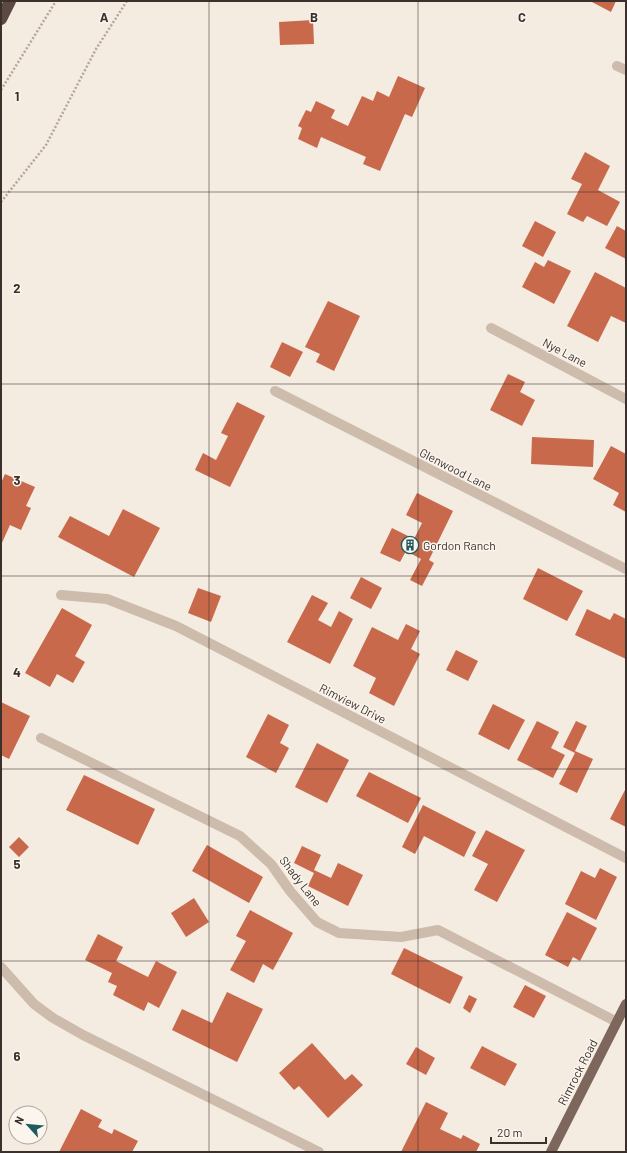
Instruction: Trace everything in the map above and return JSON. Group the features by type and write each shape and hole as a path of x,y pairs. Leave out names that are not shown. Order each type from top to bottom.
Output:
{"highway":[{"path":"1,19 10,1"}],"main road":[{"name":"Rimrock Road","path":"552,1152 626,1004"}],"street":[{"name":"Nye Lane","path":"492,328 626,399"},
{"name":"Glenwood Lane","path":"275,392 626,569"},
{"name":"Rimview Drive","path":"61,595 107,599 176,626 626,858"},
{"name":"Shady Lane","path":"41,738 240,836 271,864 290,891 317,922 324,926 339,933 401,937 438,930 617,1022"},
{"path":"1,967 34,1004 53,1018 83,1035 319,1152"}],"path":[{"path":"1,90 56,1"},
{"path":"1,202 46,145 96,49 127,1"}],"building":[{"path":"590,1 616,1 611,12"},
{"path":"313,20 314,44 280,45 279,22"},
{"path":"398,76 425,88 412,117 405,114 380,171 363,164 366,157 321,137 317,148 298,139 302,128 298,126 306,110 311,112 316,101 335,110 331,118 348,126 362,96 373,101 377,91 389,97"},
{"path":"585,152 610,166 598,190 620,202 607,226 587,216 583,222 567,214 582,184 571,179"},
{"path":"535,221 556,232 543,257 522,246"},
{"path":"617,226 626,231 626,259 605,248"},
{"path":"548,260 571,271 554,304 522,287 535,262 544,267"},
{"path":"595,272 626,288 626,323 611,316 598,342 567,326"},
{"path":"328,301 360,316 334,371 316,362 320,354 305,347"},
{"path":"282,342 303,352 290,377 270,367"},
{"path":"508,374 525,382 520,392 535,400 522,426 490,410"},
{"path":"237,402 265,416 230,487 195,470 203,453 216,460 228,436 221,433"},
{"path":"532,437 594,440 593,467 531,464"},
{"path":"611,446 626,454 626,512 613,505 619,493 593,479"},
{"path":"5,474 35,487 26,506 31,508 21,530 10,525 1,545 1,483"},
{"name":"Gordon Ranch","path":"417,493 453,511 429,560 434,563 422,586 410,580 421,559 406,551 400,562 380,553 392,528 414,539 422,523 406,515"},
{"path":"123,509 160,528 134,577 58,537 70,516 109,536"},
{"path":"538,568 583,591 567,621 523,599"},
{"path":"361,577 382,588 371,609 350,598"},
{"path":"198,588 221,596 211,622 188,613"},
{"path":"312,595 328,603 318,620 331,627 339,611 353,619 330,664 287,642"},
{"path":"62,608 92,625 75,656 85,662 73,683 57,674 50,687 25,673"},
{"path":"587,609 610,620 614,613 626,619 626,659 575,635"},
{"path":"406,624 420,631 411,649 420,654 394,706 369,693 376,678 353,666 372,627 398,640"},
{"path":"456,650 478,661 468,681 446,670"},
{"path":"1,702 30,716 9,759 1,755"},
{"path":"493,704 525,720 509,750 478,734"},
{"path":"268,714 289,725 280,743 289,748 276,773 246,757"},
{"path":"537,721 559,732 551,748 565,755 553,778 517,760"},
{"path":"576,721 587,726 575,751 593,759 577,793 559,784 575,753 563,747"},
{"path":"317,743 349,760 327,803 295,787"},
{"path":"369,772 421,798 408,823 356,796"},
{"path":"84,775 155,809 138,845 66,810"},
{"path":"625,790 626,791 626,827 610,819"},
{"path":"423,805 476,832 464,857 424,836 415,854 402,847"},
{"path":"486,830 525,850 497,902 474,890 488,864 472,856"},
{"path":"19,837 29,847 19,857 9,847"},
{"path":"207,845 263,877 249,903 192,871"},
{"path":"302,846 321,855 314,870 331,878 338,863 363,875 348,906 308,886 314,873 294,863"},
{"path":"600,868 617,877 596,920 565,904 581,871 595,878"},
{"path":"194,898 209,922 186,937 171,913"},
{"path":"250,910 293,933 273,970 263,964 254,983 230,970 246,941 236,936"},
{"path":"567,912 597,928 580,961 573,957 568,967 545,955"},
{"path":"98,934 123,947 116,961 148,977 156,961 177,972 159,1008 148,1002 144,1011 113,995 117,986 108,982 112,973 85,960"},
{"path":"404,948 463,977 450,1004 391,974"},
{"path":"525,985 546,996 534,1018 513,1007"},
{"path":"227,992 263,1009 237,1062 172,1030 182,1009 212,1023"},
{"path":"469,995 477,999 470,1013 463,1008"},
{"path":"312,1043 345,1080 352,1074 363,1085 328,1118 299,1086 294,1090 279,1073"},
{"path":"482,1046 517,1064 505,1086 470,1068"},
{"path":"416,1047 435,1058 426,1075 406,1064"},
{"path":"426,1102 448,1113 440,1129 461,1139 463,1135 480,1144 476,1152 401,1152"},
{"path":"81,1109 102,1120 98,1127 112,1134 114,1129 138,1141 132,1152 59,1152"}],"place":[{"name":"Gordon Ranch","path":"410,545"}]}
